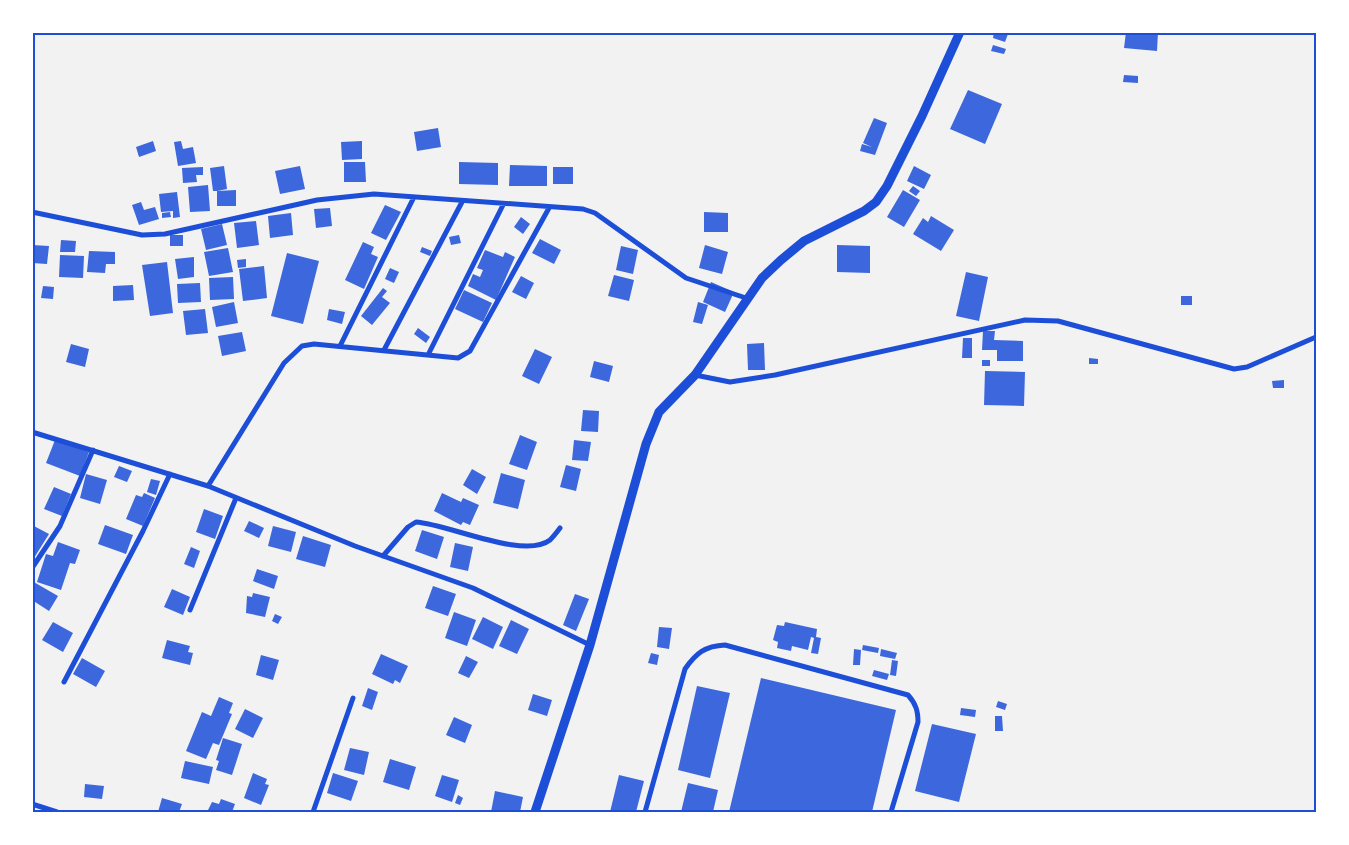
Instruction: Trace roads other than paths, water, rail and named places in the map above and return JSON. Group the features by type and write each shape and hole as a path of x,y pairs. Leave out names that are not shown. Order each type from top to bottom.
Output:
{"main road":[{"path":"535,812 590,645 646,444 659,412 695,375 762,278 804,242 864,211 876,202 887,186 922,116 960,32"}],"street":[{"path":"32,212 142,235 165,234 318,200 374,194 503,205 583,209 595,213 686,278 749,299"},
{"path":"340,346 414,197"},
{"path":"384,350 462,202"},
{"path":"428,355 503,205"},
{"path":"208,486 284,363 302,346 314,344 340,346 458,358 470,352 549,208"},
{"path":"695,375 730,382 775,375 1025,320 1058,321 1234,369 1247,367 1316,337"},
{"path":"32,432 208,486 384,556 473,588 590,645"},
{"path":"32,568 60,526 93,450"},
{"path":"64,682 143,531 170,474"},
{"path":"190,610 236,498"},
{"path":"384,556 408,527 416,522 462,531 497,543 516,545 539,544 549,541 560,528"},
{"path":"645,812 685,669 694,655 710,646 725,645 908,695 914,701 918,711 918,722 891,812"},
{"path":"313,812 353,698"},
{"path":"32,804 57,812"}]}
